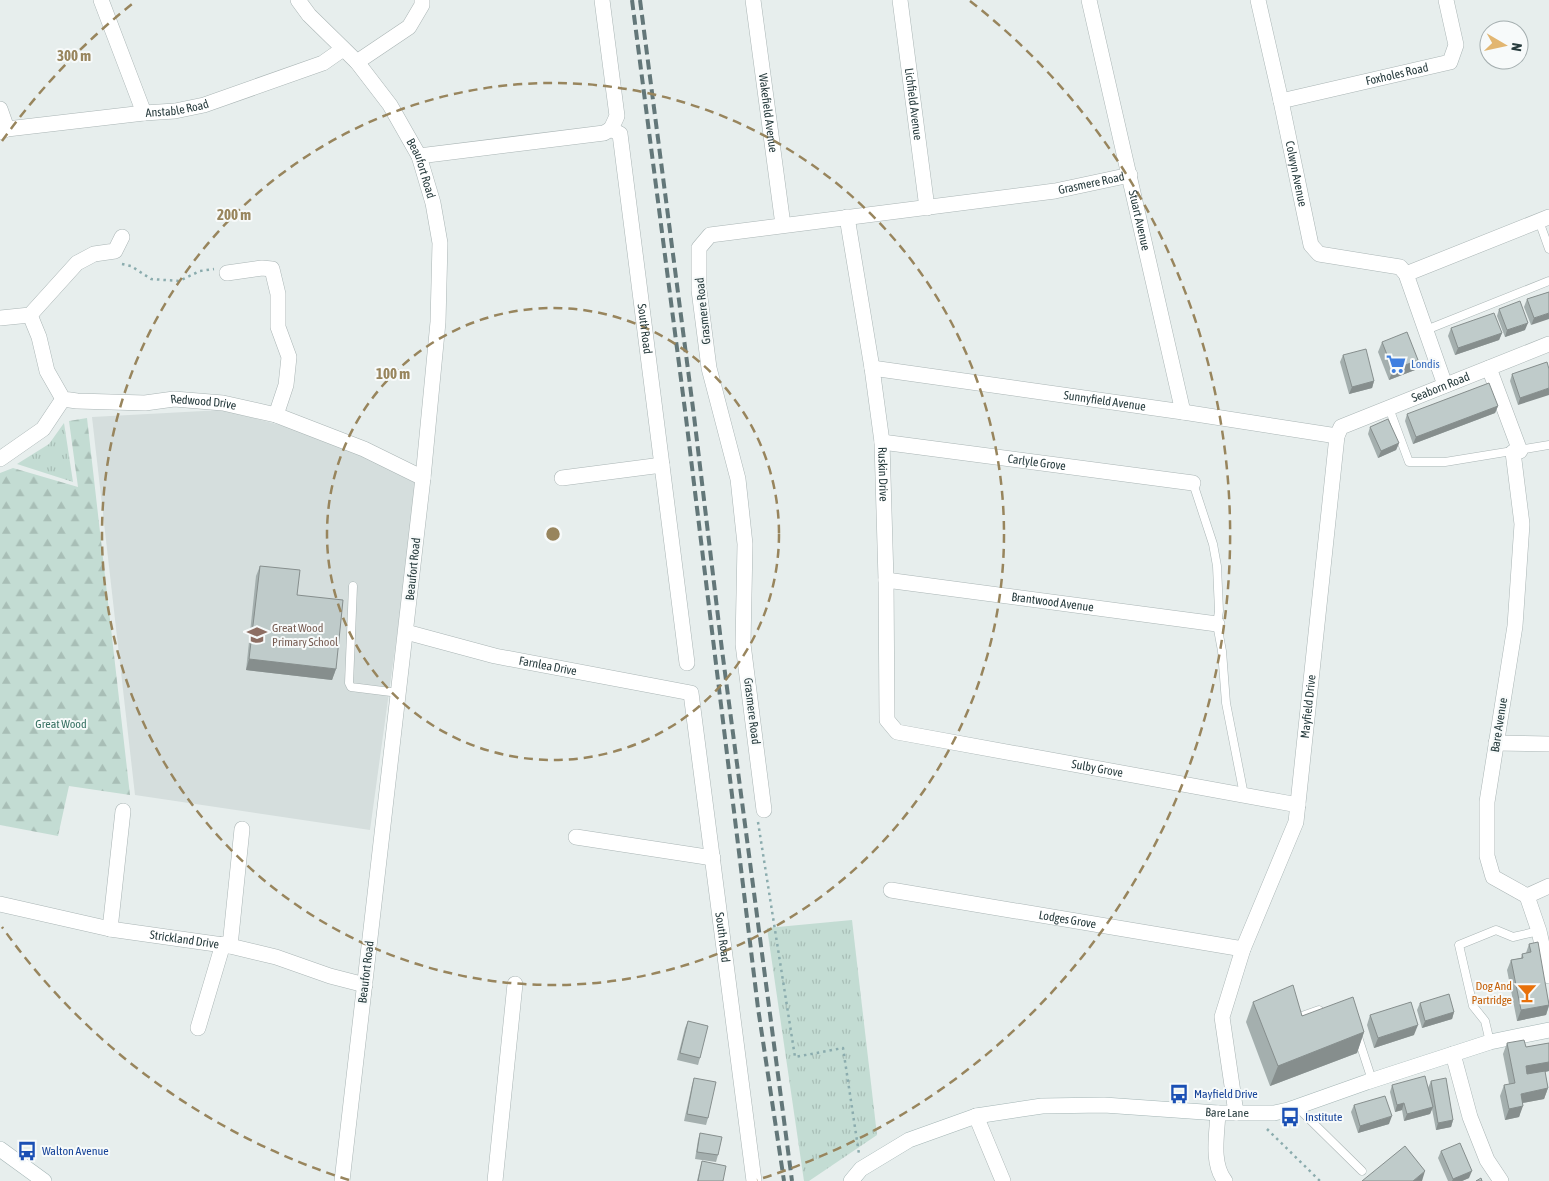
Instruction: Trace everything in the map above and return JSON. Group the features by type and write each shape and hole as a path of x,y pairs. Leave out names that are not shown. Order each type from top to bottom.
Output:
{"street":[{"path":"101,0 144,113"},
{"name":"Beaufort Road","path":"298,0 309,15 357,62 390,105 419,156 433,203 440,243 438,322 424,478 342,1181"},
{"path":"357,62 409,28 422,5 422,0"},
{"path":"419,156 604,133 611,130 617,116 602,0"},
{"name":"Wakefield Avenue","path":"753,0 783,225"},
{"name":"Lichfield Avenue","path":"900,0 927,208"},
{"name":"Stuart Avenue","path":"1089,0 1184,412"},
{"name":"Colwyn Avenue","path":"1258,0 1311,245 1319,254 1400,267 1406,274"},
{"name":"Foxholes Road","path":"1281,101 1450,62 1456,45 1446,0"},
{"name":"Anstable Road","path":"4,131 144,113 175,111 204,105 323,63 343,49"},
{"path":"0,108 4,131"},
{"name":"South Road","path":"611,130 620,134 687,663"},
{"name":"Grasmere Road","path":"764,810 743,644 745,544 738,479 709,368 698,290 698,248 710,234 1055,191 1130,175"},
{"name":"Ruskin Drive","path":"847,217 882,442 886,580 887,720 897,732"},
{"path":"1445,385 1406,274 1544,219"},
{"path":"0,318 30,315 78,263 94,254 119,258 122,237"},
{"path":"227,273 262,268 272,269 278,294 278,327 289,357 286,385 276,416"},
{"path":"0,459 43,429 63,399 47,371 39,336 30,315"},
{"name":"Seaborn Road","path":"1337,436 1341,427 1549,344"},
{"name":"Sunnyfield Avenue","path":"872,368 1184,412 1337,436"},
{"name":"Bare Avenue","path":"1489,368 1516,451 1522,524 1515,626 1487,802 1487,856 1494,877 1527,896"},
{"name":"Redwood Drive","path":"63,399 144,403 174,399 223,403 276,416 364,449 424,478"},
{"name":"Mayfield Drive","path":"1244,1114 1222,1017 1243,949 1296,822 1337,436"},
{"name":"Carlyle Grove","path":"882,442 1193,484"},
{"path":"562,478 662,465"},
{"name":"Brantwood Avenue","path":"886,580 1217,624"},
{"name":"Farnlea Drive","path":"406,632 495,656 691,694"},
{"name":"South Road","path":"691,694 754,1181"},
{"name":"Sulby Grove","path":"897,732 1298,805"},
{"path":"1496,742 1549,744"},
{"path":"110,929 123,811"},
{"path":"198,1028 227,945 242,829"},
{"path":"576,837 713,858"},
{"path":"1549,886 1527,896 1539,931 1549,976"},
{"name":"Lodges Grove","path":"891,890 1243,949"},
{"name":"Strickland Drive","path":"0,904 110,929 227,945 364,985"},
{"path":"495,1181 515,984"},
{"name":"Bare Lane","path":"850,1181 861,1169 909,1140 976,1116 1042,1106 1104,1105 1218,1113 1274,1113 1490,1042 1549,1030"},
{"path":"1453,1054 1470,1117 1487,1160 1501,1181"},
{"path":"1218,1113 1216,1161 1221,1176 1225,1181"},
{"path":"976,1116 1003,1181"},
{"path":"0,1149 44,1181"}],"lane":[{"path":"1544,219 1549,249"},
{"path":"1426,330 1549,281"},
{"path":"1389,408 1409,462 1446,462 1549,445"},
{"path":"1193,484 1213,544 1219,611 1217,624 1222,651 1226,703 1244,795"},
{"path":"354,586 349,683 351,688 399,693"},
{"path":"1490,1042 1485,1021 1473,1006 1458,945 1496,930 1514,936 1539,931"},
{"path":"1302,1016 1325,1008"},
{"path":"1353,1022 1372,1080"},
{"path":"1297,1106 1362,1171"}],"path":[{"path":"119,258 151,279 179,281 200,271 217,268 227,273"},
{"path":"764,810 756,811 795,1057 843,1048 861,1169"},
{"path":"1244,1114 1320,1181"}],"shaded area":[{"name":"Great Wood Primary School","path":"222,410 315,434 419,475 370,830 135,795 92,417"}],"green space":[{"name":"Great Wood","path":"87,418 130,795 69,786 58,836 0,825 0,473 13,468 78,487 69,421"},
{"path":"64,423 73,482 17,464 49,444"},
{"path":"852,920 877,1135 809,1181 804,1181 767,928"}],"building":[{"path":"1549,292 1549,313 1534,318 1527,299"},
{"path":"1520,301 1528,323 1507,330 1499,309"},
{"path":"1494,313 1502,333 1458,348 1451,328"},
{"path":"1407,332 1418,360 1393,370 1382,342"},
{"path":"1366,349 1374,381 1352,387 1343,355"},
{"path":"1547,362 1549,388 1520,398 1512,374"},
{"path":"1489,383 1498,406 1416,437 1407,414"},
{"path":"1388,419 1399,443 1381,451 1370,427"},
{"path":"260,566 300,570 297,595 343,600 336,669 249,659"},
{"name":"Dog And Partridge","path":"1538,942 1549,1005 1521,1010 1511,960 1523,958 1522,954 1531,952 1529,944"},
{"path":"1293,985 1302,1016 1353,997 1364,1032 1278,1066 1253,1002"},
{"path":"1449,994 1454,1012 1425,1021 1420,1003"},
{"path":"1411,1002 1418,1025 1378,1038 1370,1015"},
{"path":"688,1021 708,1026 700,1058 680,1053"},
{"path":"1524,1040 1526,1047 1549,1043 1549,1062 1526,1066 1527,1074 1545,1071 1548,1088 1521,1094 1523,1106 1509,1109 1504,1085 1515,1083 1507,1043"},
{"path":"1425,1076 1433,1107 1407,1114 1404,1103 1397,1105 1392,1085"},
{"path":"694,1078 716,1082 708,1118 687,1114"},
{"path":"1446,1078 1453,1120 1438,1123 1431,1081"},
{"path":"1385,1096 1392,1116 1360,1126 1354,1105"},
{"path":"700,1133 722,1137 718,1155 697,1152"},
{"path":"1460,1143 1472,1171 1453,1179 1441,1151"},
{"path":"1405,1146 1425,1171 1413,1181 1362,1181"},
{"path":"702,1161 726,1166 723,1181 698,1181"}],"railway":[{"path":"632,0 686,418 758,1008 784,1181"},
{"path":"640,0 694,416 722,650 792,1181"}],"place":[{"name":"Londis","path":"1396,364"},
{"name":"Great Wood Primary School","path":"257,635"},
{"name":"Dog And Partridge","path":"1527,993"},
{"name":"Mayfield Drive","path":"1179,1094"},
{"name":"Institute","path":"1290,1117"},
{"name":"Walton Avenue","path":"27,1151"}]}
